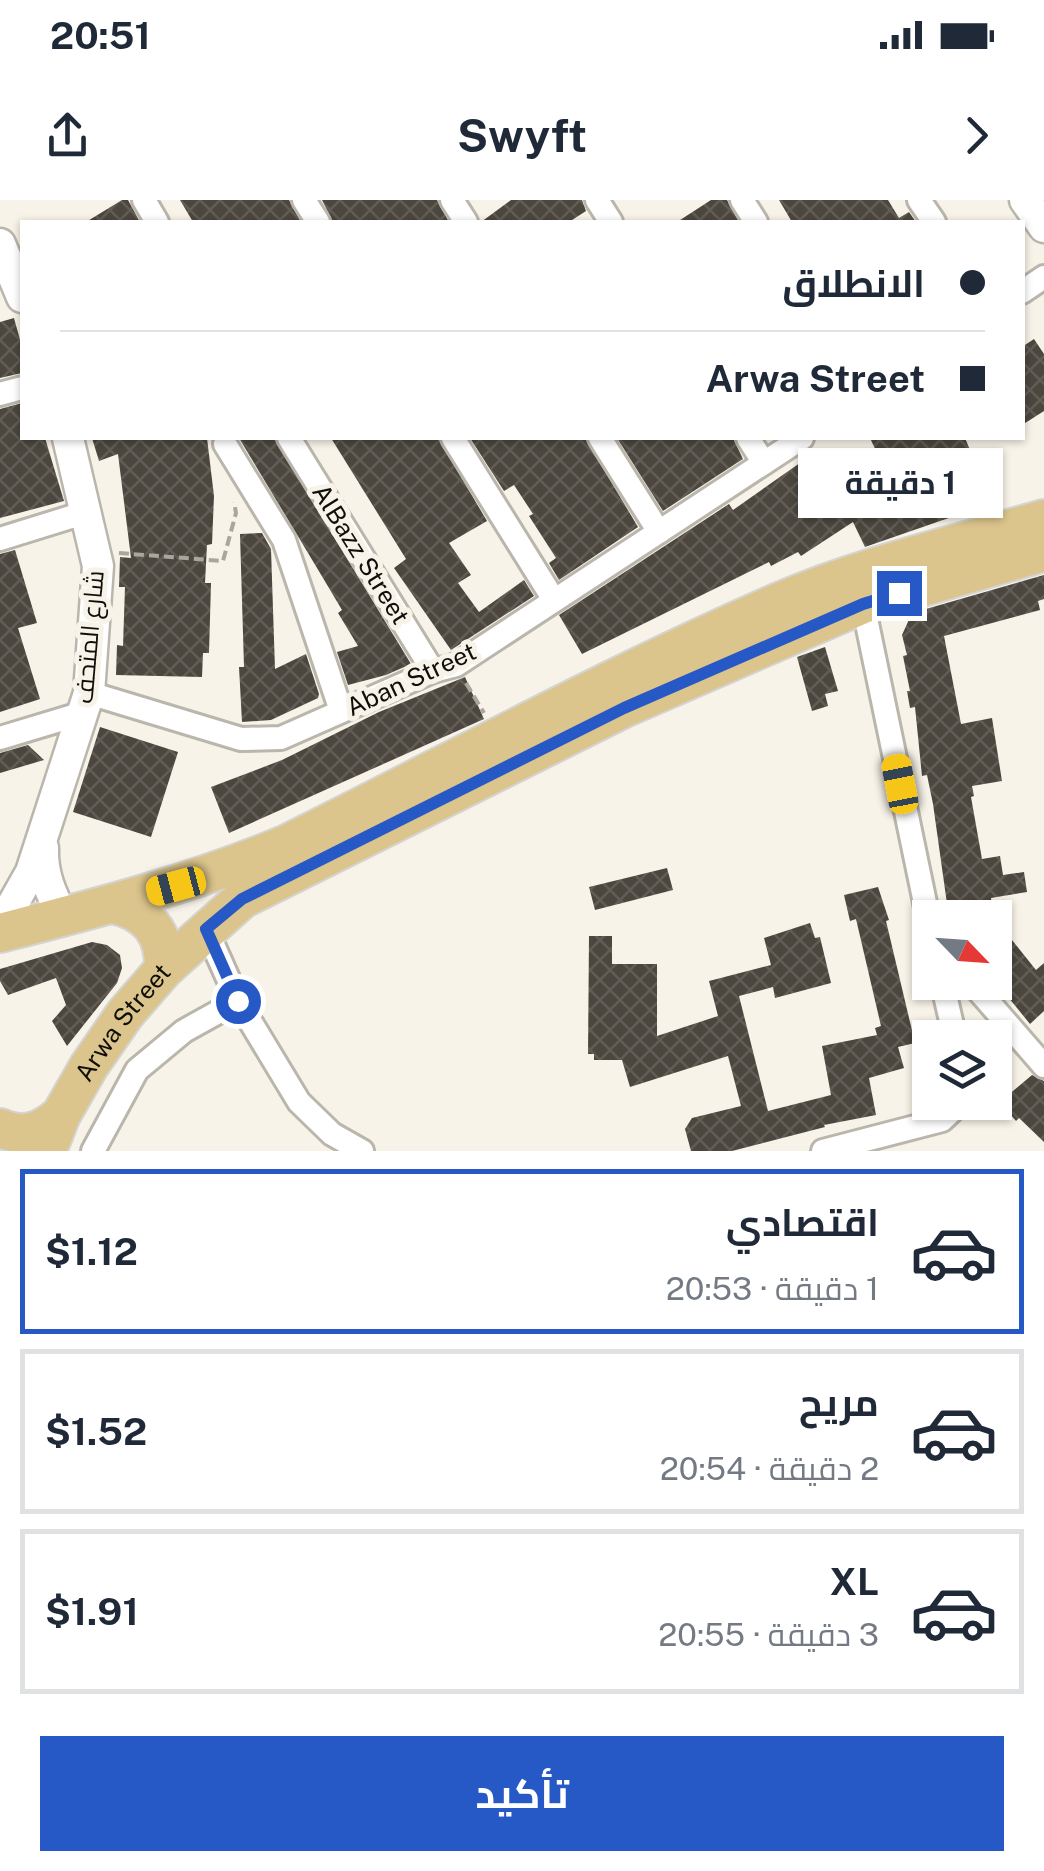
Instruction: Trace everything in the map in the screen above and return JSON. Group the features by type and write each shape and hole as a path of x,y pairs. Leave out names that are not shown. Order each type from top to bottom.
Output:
{"main road":[{"name":"Arwa Street","path":"47,1151 61,1114 116,1027 164,969 242,899 858,589 1044,519"},
{"name":"Arwa Street","path":"0,930 176,886 287,844 612,680 778,602 1044,552"},
{"path":"113,904 131,908 147,918 158,932 164,950 164,969"},
{"path":"0,1128 24,1134 45,1129 61,1114"},
{"path":"0,1144 4,1151"}],"street":[{"path":"0,244 20,292"},
{"name":"شارع المتحف","path":"0,930 31,872 86,703 98,566 69,440"},
{"name":"AlBazz Street","path":"290,440 444,668"},
{"path":"453,440 554,600"},
{"path":"601,440 659,532"},
{"path":"749,440 764,463"},
{"name":"Aban Street","path":"86,703 241,739 281,738 444,668 799,440"},
{"path":"225,444 284,540 341,711"},
{"path":"0,539 88,512"},
{"path":"858,589 924,900"},
{"path":"0,738 86,703"},
{"name":"شارع المتحف","path":"44,834 42,864 63,917"},
{"path":"206,929 238,1001 300,1102 332,1134 362,1151"},
{"path":"987,1000 1044,1066"},
{"path":"92,1151 137,1070 184,1031 238,1001"},
{"path":"822,1151 893,1142 942,1120"}],"path":[{"path":"94,551 224,561 236,513 233,496"},
{"path":"444,668 500,739"}],"building":[{"path":"128,200 139,220 89,220"},
{"path":"180,200 289,200 300,220 192,220"},
{"path":"322,200 437,200 448,220 332,220"},
{"path":"511,200 582,200 586,211 572,220 484,220"},
{"path":"711,200 727,200 738,220 680,220"},
{"path":"779,200 888,200 899,218 909,212 915,220 791,220"},
{"path":"14,318 20,340 20,373 0,378 0,322"},
{"path":"1034,339 1044,354 1044,411 1025,423 1025,345"},
{"path":"20,404 20,440 46,440 64,501 0,518 0,409"},
{"path":"93,440 207,440 214,496 205,583 211,583 209,653 203,653 202,677 116,675 117,645 123,646 125,587 119,587 120,557 131,558 118,454 99,461"},
{"path":"240,440 275,440 411,664 348,685 337,652 358,646 338,613 342,610"},
{"path":"332,440 439,440 487,521 449,543 471,575 458,583 479,612 524,580 534,596 451,650 394,568 406,559"},
{"path":"471,440 586,440 638,527 559,580 549,563 556,558 529,516 533,514 514,485 504,491"},
{"path":"618,440 734,440 743,459 663,511"},
{"path":"871,440 966,440 992,503 865,547 853,522 801,556 798,552 771,566 769,562 582,654 559,615 729,504 733,510 807,458 825,487 878,455"},
{"path":"262,533 271,549 275,669 306,654 319,694 318,698 271,720 242,722 240,534"},
{"path":"15,550 37,623 18,628 40,699 0,712 0,554"},
{"path":"1044,575 1044,599 1038,601 1040,610 944,636 961,724 992,718 1002,781 972,786 971,797 982,859 1000,856 1003,875 1024,872 1027,892 991,900 946,900 933,804 927,775 922,776 915,707 910,708 907,691 903,656 907,655 902,635 912,613"},
{"path":"825,647 838,691 825,694 828,706 812,711 797,657"},
{"path":"465,677 484,719 229,833 211,787 282,760 379,712"},
{"path":"100,727 178,752 151,837 73,812"},
{"path":"28,745 44,760 0,773 0,753"},
{"path":"667,868 673,890 595,910 589,887"},
{"path":"878,887 889,920 886,921 912,1030 912,1044 898,1047 904,1068 869,1078 876,1115 732,1151 691,1151 685,1129 692,1118 741,1106 728,1056 630,1087 622,1060 594,1060 594,1054 588,1054 589,936 612,936 612,964 657,964 657,1036 718,1016 709,981 771,965 764,938 810,923 815,938 820,937 831,983 775,998 773,987 739,996 768,1111 831,1095 822,1046 877,1035 875,1028 881,1026 856,919 850,921 844,895"},
{"path":"1012,940 1036,970 1044,963 1044,1011 1030,1024 1010,1000"},
{"path":"92,942 107,945 120,955 122,968 117,983 67,1046 52,1021 66,1005 56,978 8,995 0,981 0,969"},
{"path":"1032,1075 1044,1081 1044,1142 1019,1118 1016,1121 1012,1116 1012,1092"}],"route":[{"path":"238,1001 206,929 242,899 624,708 863,604 899,593"}]}
